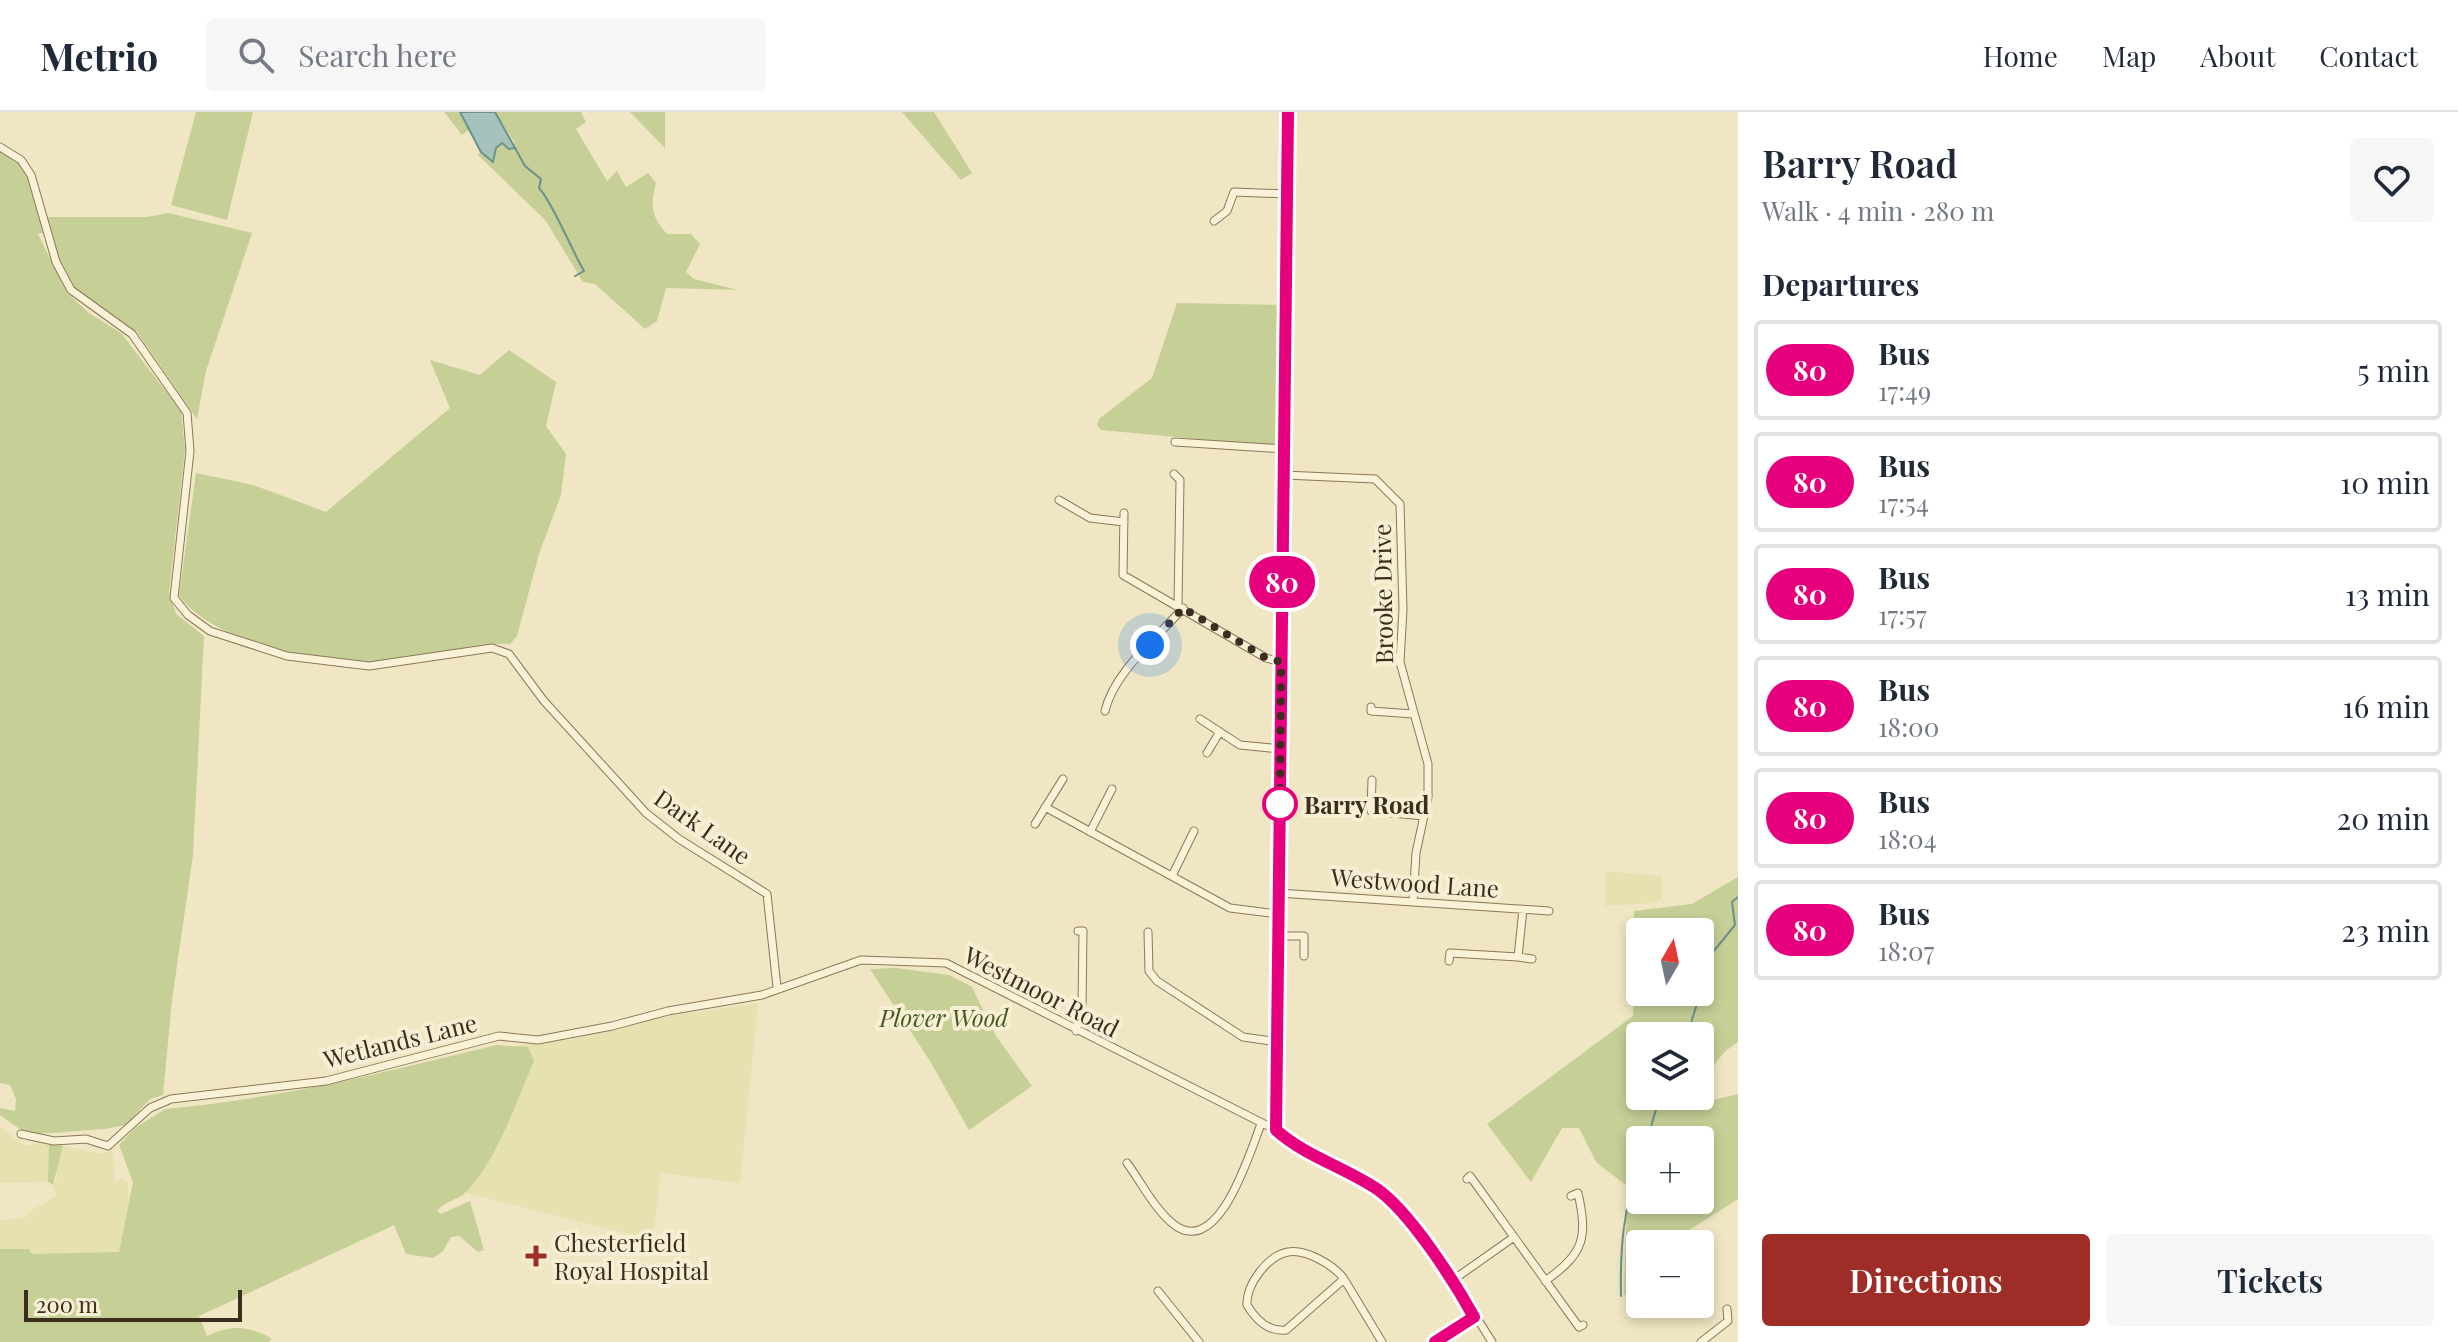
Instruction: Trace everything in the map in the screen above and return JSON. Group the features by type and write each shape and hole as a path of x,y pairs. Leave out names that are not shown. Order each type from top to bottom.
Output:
{"street":[{"path":"1276,1130 1288,112"},
{"name":"Dark Lane","path":"0,147 21,160 31,175 56,262 71,290 132,334 187,413 190,451 174,598 210,631 287,656 369,666 492,648 509,654 544,701 646,813 679,839 767,894 777,987"},
{"path":"1214,221 1227,211 1229,198 1234,192 1287,194"},
{"path":"1175,442 1284,449"},
{"path":"1105,711 1109,695 1118,682 1181,607 1180,480 1174,474"},
{"name":"Brooke Drive","path":"1284,475 1375,479 1400,504 1403,609 1400,662 1428,764 1413,902"},
{"path":"1059,500 1090,518 1124,517 1123,575 1266,658 1281,662"},
{"path":"1371,707 1371,711 1413,714"},
{"path":"1200,719 1247,747 1281,749"},
{"path":"1207,753 1219,733"},
{"path":"1035,824 1063,779"},
{"path":"1372,780 1371,811 1424,816"},
{"path":"1090,832 1112,789"},
{"path":"1045,807 1230,908 1278,914"},
{"path":"1172,876 1194,831"},
{"name":"Westwood Lane","path":"1278,893 1549,911"},
{"path":"1518,957 1523,909"},
{"path":"1076,1031 1082,1008 1083,931 1078,931"},
{"path":"1148,932 1149,971 1157,981 1243,1037 1278,1042"},
{"path":"1278,936 1304,936 1304,956"},
{"path":"1449,961 1450,953 1532,959"},
{"name":"Westmoor Road","path":"777,987 861,960 946,963 1276,1130 1294,1144 1378,1190 1453,1280"},
{"name":"Wetlands Lane","path":"21,1134 54,1141 86,1139 108,1146 150,1108 171,1099 326,1081 499,1036 538,1040 762,995 777,987"},
{"path":"1127,1163 1173,1224 1189,1230 1205,1228 1223,1211 1261,1124"},
{"path":"1467,1179 1470,1176 1579,1327"},
{"path":"1545,1281 1572,1260 1582,1244 1584,1221 1578,1193"},
{"path":"1492,1342 1453,1280 1514,1237"},
{"path":"1344,1279 1286,1330 1277,1331 1260,1322 1247,1305 1250,1285 1286,1252 1308,1255 1339,1272 1344,1279 1382,1342"},
{"path":"1158,1291 1199,1342"},
{"path":"1701,1342 1728,1321 1727,1309"},
{"path":"1435,1342 1474,1317"}],"shaded area":[{"path":"1606,871 1662,876 1662,899 1655,903 1605,906"},
{"path":"758,1003 740,1183 661,1173 653,1240 466,1193 485,1162 519,1066 519,1045 575,1039 656,1018"},
{"path":"0,1127 24,1145 31,1146 39,1141 49,1143 48,1182 0,1183"},
{"path":"63,1146 103,1154 112,1148 115,1183 122,1179 128,1183 129,1202 119,1253 32,1254 29,1249 0,1249 0,1220 25,1218 27,1213 56,1196 53,1185"}],"green space":[{"path":"196,112 253,112 227,220 171,205"},
{"path":"444,112 459,112 470,129 462,135"},
{"path":"495,112 581,112 586,122 576,129 607,181 617,171 626,187 648,173 656,183 653,210 662,228 667,234 691,234 700,244 686,272 694,279 738,290 666,288 657,321 645,329 595,284 583,282 546,221 478,155 481,152 493,161 496,148 503,142 515,143"},
{"path":"630,112 665,112 665,148"},
{"path":"902,112 934,112 972,173 961,180"},
{"path":"0,147 21,164 33,184 47,232 38,234 67,293 89,313 121,333 181,411 185,450 169,592 176,614 204,636 193,855 172,1000 163,1095 150,1099 126,1125 38,1134 21,1130 0,1115 0,1108 15,1111 16,1099 10,1085 0,1083"},
{"path":"168,213 252,233 206,371 197,419 137,332 74,288 59,261 47,217 147,217"},
{"path":"1177,303 1280,305 1279,442 1275,446 1101,430 1097,425 1099,419 1152,378"},
{"path":"509,350 556,382 546,426 566,454 561,495 539,554 517,636 510,644 475,646 388,661 321,658 240,637 195,612 179,596 196,473 253,485 326,512 450,408 430,360 480,375"},
{"path":"1738,877 1738,1042 1723,1054 1714,1067 1714,1022 1626,1022 1626,1110 1714,1110 1714,1100 1738,1094 1738,1199 1689,1230 1626,1230 1624,1296 1626,1214 1714,1214 1714,1126 1626,1126 1626,1185 1596,1162 1579,1128 1562,1128 1531,1182 1487,1124 1633,1016 1633,1006 1714,1006 1714,918 1634,918 1634,911 1692,904"},
{"name":"Plover Wood","path":"896,968 949,975 972,987 996,1036 1032,1086 969,1130 930,1061 870,969"},
{"path":"496,1045 528,1047 534,1061 488,1163 467,1191 437,1211 441,1214 470,1201 484,1250 478,1252 459,1236 451,1237 443,1251 433,1258 406,1254 394,1225 199,1316 207,1336 239,1328 271,1338 270,1342 0,1342 0,1249 29,1249 32,1254 119,1252 133,1182 119,1145 135,1128 165,1109 291,1091"},
{"path":"49,1143 63,1146 53,1185 48,1182"}],"water":[{"path":"460,112 495,112 515,148 509,149 502,143 496,148 493,162 481,152"}],"waterway":[{"path":"515,148 525,166 541,179 539,188 584,271 575,276"},
{"path":"1691,1022 1713,952 1735,925 1732,902 1738,897"},
{"path":"1651,1126 1656,1110"},
{"path":"1621,1296 1627,1214"}],"bus line":[{"name":"80","path":"1288,112 1276,1130 1294,1144 1378,1190 1453,1280 1474,1317 1435,1342"}],"place":[{"name":"Barry Road","path":"1280,804"},
{"name":"Chesterfield Royal Hospital","path":"536,1256"}],"route":[{"path":"1150,645 1183,608 1266,658 1281,662 1280,807 1280,804"}]}
